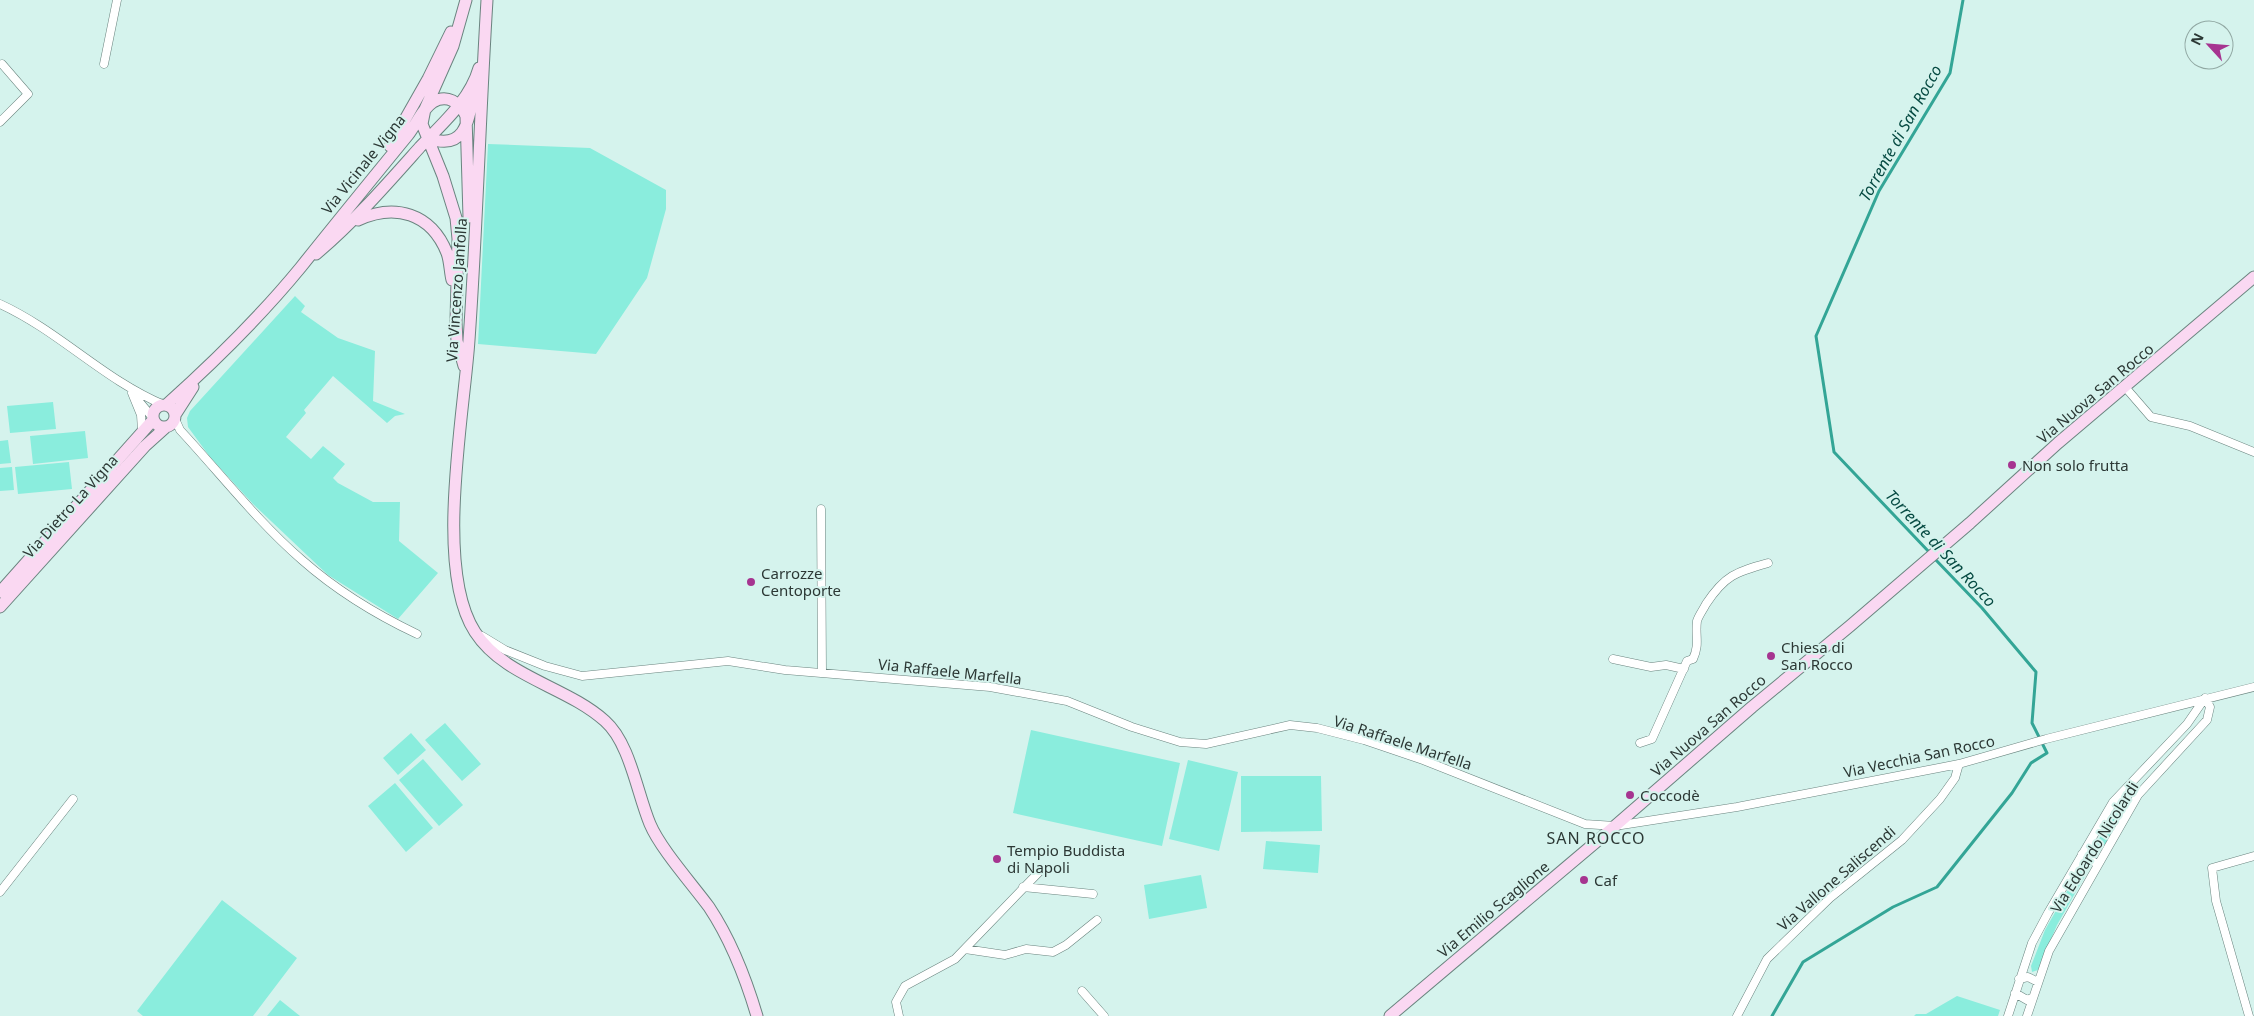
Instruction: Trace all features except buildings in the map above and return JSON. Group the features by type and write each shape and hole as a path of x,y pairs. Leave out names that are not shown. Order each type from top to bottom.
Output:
{"main road":[{"name":"Via Vincenzo Janfolla","path":"465,0 453,46 425,109 422,124 443,176 456,218 458,249 457,342 465,373"},
{"path":"374,174 428,79 465,0"},
{"name":"Via Vincenzo Janfolla","path":"465,373 487,0"},
{"name":"Via Vicinale Vigna","path":"300,268 352,223 459,104 476,79 484,55"},
{"path":"473,261 469,224 467,122 476,79"},
{"name":"Via Vicinale Vigna","path":"165,405 204,371 300,268 407,135 425,109 437,100 452,100 459,104"},
{"path":"428,138 443,143 450,142 461,135 467,122 463,109 459,104"},
{"name":"Via Vicinale Vigna","path":"352,223 374,213 388,210 401,211 426,224 442,243 448,255 456,305"},
{"name":"Via Nuova San Rocco","path":"1615,826 1752,706 1863,615 1970,523 2058,443 2254,278"},
{"name":"Via Vicinale Vigna","path":"173,424 204,371"},
{"path":"465,373 456,484 454,562 458,592 476,633 488,648 506,663 582,704 606,722 621,741 652,829 711,911 730,944 750,992 757,1016"},
{"path":"165,405 172,408 173,424 158,426 153,419 155,409 165,405"},
{"name":"Via Dietro La Vigna","path":"0,592 141,435 153,419"},
{"name":"Via Dietro La Vigna","path":"0,607 145,446 173,424"},
{"name":"Via Emilio Scaglione","path":"1390,1016 1615,826"}],"street":[{"path":"104,64 117,0"},
{"path":"0,122 28,94 2,64"},
{"path":"0,304 42,327 130,390 165,405"},
{"path":"2125,387 2151,417 2160,421 2190,426 2254,452"},
{"path":"130,390 153,419"},
{"path":"130,390 142,415 141,435"},
{"path":"173,424 240,498 303,561 356,599 417,634"},
{"path":"821,509 822,673"},
{"path":"1640,743 1652,739 1687,661 1693,659 1698,648 1696,631 1698,618 1713,594 1726,578 1768,563"},
{"name":"Via Raffaele Marfella","path":"476,633 513,653 545,666 582,676 728,661 785,670 990,687 1067,701 1132,727 1180,742 1206,744 1290,725 1317,728 1364,740 1423,760 1585,824 1615,826"},
{"path":"1613,659 1652,667 1666,665 1684,669"},
{"name":"Via Vecchia San Rocco","path":"1615,826 1737,807 1959,764 2046,738 2105,726 2205,698 2254,687"},
{"name":"Via Edoardo Nicolardi","path":"2008,1016 2032,943 2113,802 2187,724 2205,698 2210,707 2207,720 2138,795 2097,864 2049,951 2027,1016"},
{"name":"Via Vallone Saliscendi","path":"1737,1016 1767,959 1830,898 1902,840 1940,799 1955,778 1959,764"},
{"path":"0,892 73,799"},
{"path":"2082,854 2097,864"},
{"path":"2249,1016 2216,901 2212,868 2254,856"},
{"path":"898,1016 896,1002 905,986 955,959 1023,887 1040,872"},
{"path":"1023,887 1093,894"},
{"path":"965,949 1005,955 1026,949 1053,952 1066,945 1096,920"},
{"path":"2019,979 2028,977 2038,982"},
{"path":"1082,991 1104,1016"},
{"path":"2015,993 2027,1000 2032,998"}],"green space":[{"path":"488,144 590,148 666,190 666,209 647,278 596,354 478,344"},
{"path":"295,296 305,306 301,312 338,338 375,351 373,401 405,414 395,416 387,423 333,376 304,410 306,413 286,437 311,459 323,446 345,464 333,478 338,483 373,502 400,502 399,541 438,573 398,619 328,575 253,504 210,457 188,427 187,418 190,411"},
{"path":"53,402 56,429 10,433 7,406"},
{"path":"85,431 88,458 33,464 30,436"},
{"path":"8,440 11,463 0,464 0,441"},
{"path":"69,462 72,489 18,494 15,467"},
{"path":"12,467 14,490 0,491 0,468"},
{"path":"445,723 481,764 462,781 425,740"},
{"path":"1031,730 1180,763 1162,846 1013,813"},
{"path":"411,733 426,750 398,775 383,758"},
{"path":"423,759 463,805 439,826 399,780"},
{"path":"1188,760 1238,772 1219,851 1169,839"},
{"path":"1241,776 1321,776 1322,831 1241,832"},
{"path":"395,783 433,828 406,852 368,806"},
{"path":"2122,802 2126,804 2126,808 2104,846 2098,848 2097,842"},
{"path":"1266,841 1320,845 1318,873 1263,869"},
{"path":"2083,868 2086,870 2086,874 2057,925 2038,970 2032,972 2031,966 2045,930 2079,870"},
{"path":"1201,875 1207,908 1149,919 1144,885"},
{"path":"222,900 297,958 253,1016 143,1016 137,1011"},
{"path":"1957,996 2000,1010 1998,1016 1914,1016 1916,1014 1926,1014"},
{"path":"280,1000 300,1016 267,1016"}],"waterway":[{"name":"Torrente di San Rocco","path":"1930,553 1834,452 1816,336 1879,191 1950,73 1963,0"},
{"name":"Torrente di San Rocco","path":"1772,1016 1803,962 1893,907 1937,887 2012,793 2031,763 2047,753 2032,723 2036,672 1982,608 1934,558"}],"place":[{"name":"Non solo frutta","path":"2012,465"},
{"name":"Carrozze Centoporte","path":"751,582"},
{"name":"Chiesa di San Rocco","path":"1771,656"},
{"name":"Coccodè","path":"1630,795"},
{"name":"Tempio Buddista di Napoli","path":"997,859"},
{"name":"Caf","path":"1584,880"}],"district":[{"name":"SAN ROCCO","path":"1596,838"}]}
